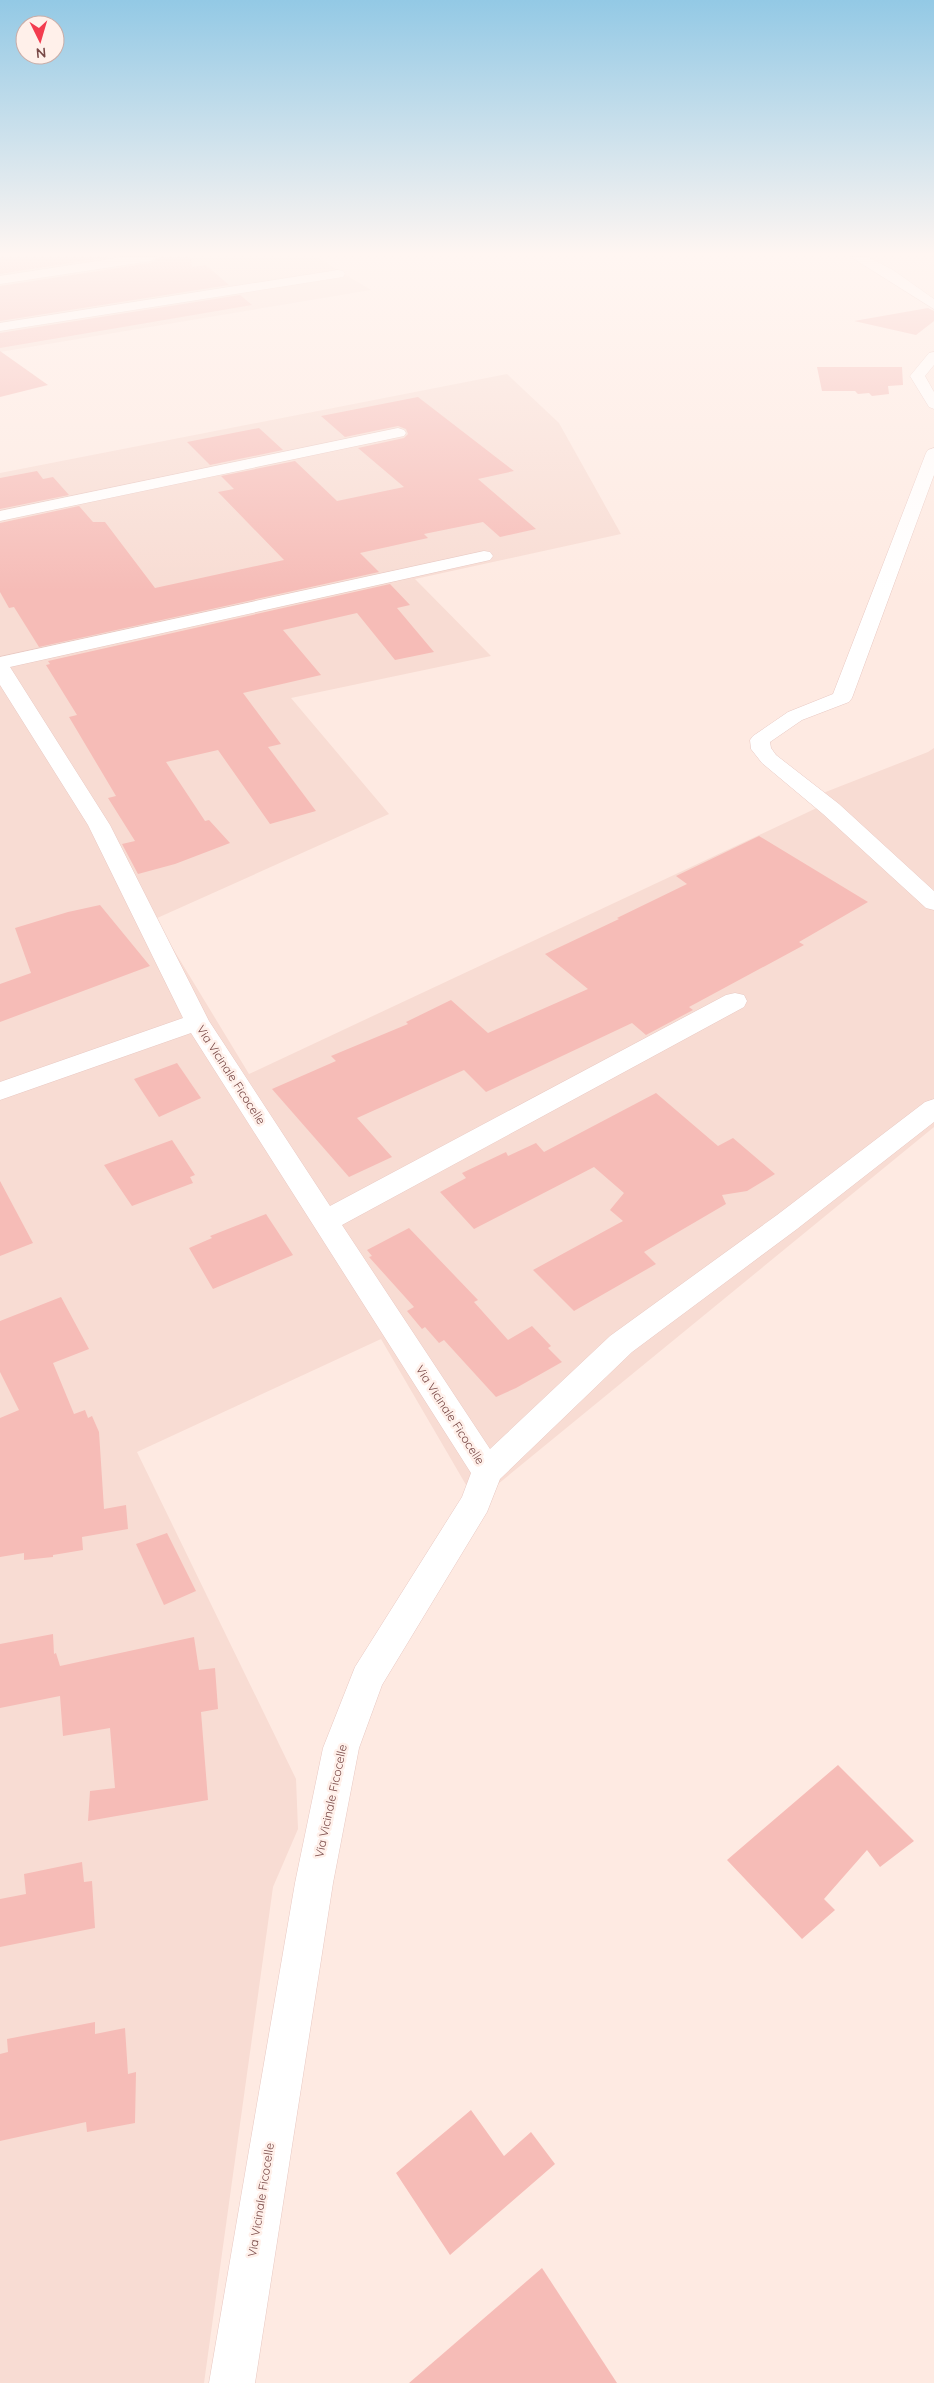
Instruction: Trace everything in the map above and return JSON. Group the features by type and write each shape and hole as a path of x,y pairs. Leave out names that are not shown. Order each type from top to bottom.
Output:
{"street":[{"path":"923,368 916,376 934,404"},
{"path":"0,516 398,433"},
{"path":"934,453 842,698 795,716 760,740 762,749 769,759 831,809 934,902"},
{"path":"2,674 484,556"},
{"name":"Via Vicinale Ficocelle","path":"2,674 99,825 196,1022 488,1472 476,1502 367,1678 341,1748 314,1883 261,2196 232,2383"},
{"path":"324,1222 735,1001"},
{"path":"0,1091 196,1022"},
{"path":"488,1472 621,1344 787,1222 934,1108"}],"shaded area":[{"path":"507,374 559,423 621,534 415,579 491,656 291,698 389,814 155,919 249,1074 821,806 823,793 934,748 934,1127 476,1502 381,1339 137,1452 296,1779 298,1829 273,1887 204,2383 0,2383 0,473"}],"building":[{"path":"0,368 24,368 48,385 0,397"},
{"path":"817,368 902,368 903,385 888,386 889,394 872,396 869,393 858,394 855,391 822,391"},
{"path":"418,397 514,471 478,479 536,529 500,537 483,522 424,534 428,538 360,553 379,572 39,647 14,607 9,608 0,592 0,523 79,506 93,522 105,522 155,588 284,560 218,492 234,489 221,476 295,461 337,501 404,487 358,448 404,438 408,434 406,429 398,426 345,437 321,416"},
{"path":"259,428 283,450 210,465 187,442"},
{"path":"37,471 43,479 53,477 69,495 0,509 0,478"},
{"path":"390,584 410,605 397,608 434,652 395,660 357,613 283,630 321,675 243,693 281,744 268,747 316,811 270,824 218,750 166,762 205,821 209,820 230,843 175,864 138,874 122,844 135,841 108,798 116,796 69,717 77,715 46,665 50,664 48,661"},
{"path":"759,836 868,902 799,942 804,945 689,1007 693,1010 646,1035 632,1023 486,1092 464,1070 357,1118 392,1157 349,1177 272,1089 336,1061 331,1056 408,1024 406,1022 451,1000 488,1033 588,989 545,954 687,884 676,876"},
{"path":"100,905 150,966 0,1022 0,984 31,973 15,928 68,912"},
{"path":"177,1063 201,1098 159,1117 134,1079"},
{"path":"656,1093 718,1146 733,1138 775,1174 747,1191 722,1195 726,1204 644,1252 656,1264 574,1311 533,1270 623,1221 610,1210 624,1193 594,1167 474,1229 440,1192 466,1178 462,1173 506,1152 508,1156 536,1143 544,1152"},
{"path":"172,1140 195,1175 190,1177 193,1183 132,1206 104,1165"},
{"path":"0,1181 33,1243 0,1256"},
{"path":"266,1214 293,1255 213,1289 189,1248 212,1238 210,1236"},
{"path":"409,1228 478,1300 474,1302 508,1340 532,1326 551,1346 548,1348 562,1362 496,1397 444,1340 439,1343 425,1327 422,1329 407,1311 414,1307 369,1257 372,1256 367,1250"},
{"path":"61,1297 89,1349 53,1363 74,1414 85,1410 88,1418 92,1416 99,1432 104,1509 126,1505 128,1529 82,1537 83,1550 53,1555 53,1557 24,1560 24,1553 0,1557 0,1418 19,1410 0,1372 0,1321"},
{"path":"167,1533 196,1591 164,1605 136,1544"},
{"path":"53,1634 54,1654 56,1653 60,1666 194,1637 199,1670 215,1668 218,1709 201,1712 208,1800 88,1821 90,1791 115,1788 110,1728 63,1736 60,1696 0,1708 0,1644"},
{"path":"838,1765 914,1841 880,1867 867,1850 824,1899 835,1910 802,1939 727,1860"},
{"path":"82,1862 84,1882 92,1881 95,1928 0,1947 0,1899 26,1894 24,1874"},
{"path":"95,2022 95,2034 125,2028 128,2074 136,2072 135,2123 87,2132 86,2122 0,2141 0,2054 8,2052 7,2039"},
{"path":"471,2110 504,2156 531,2132 555,2164 450,2255 396,2173"},
{"path":"542,2268 617,2383 409,2383"}]}
